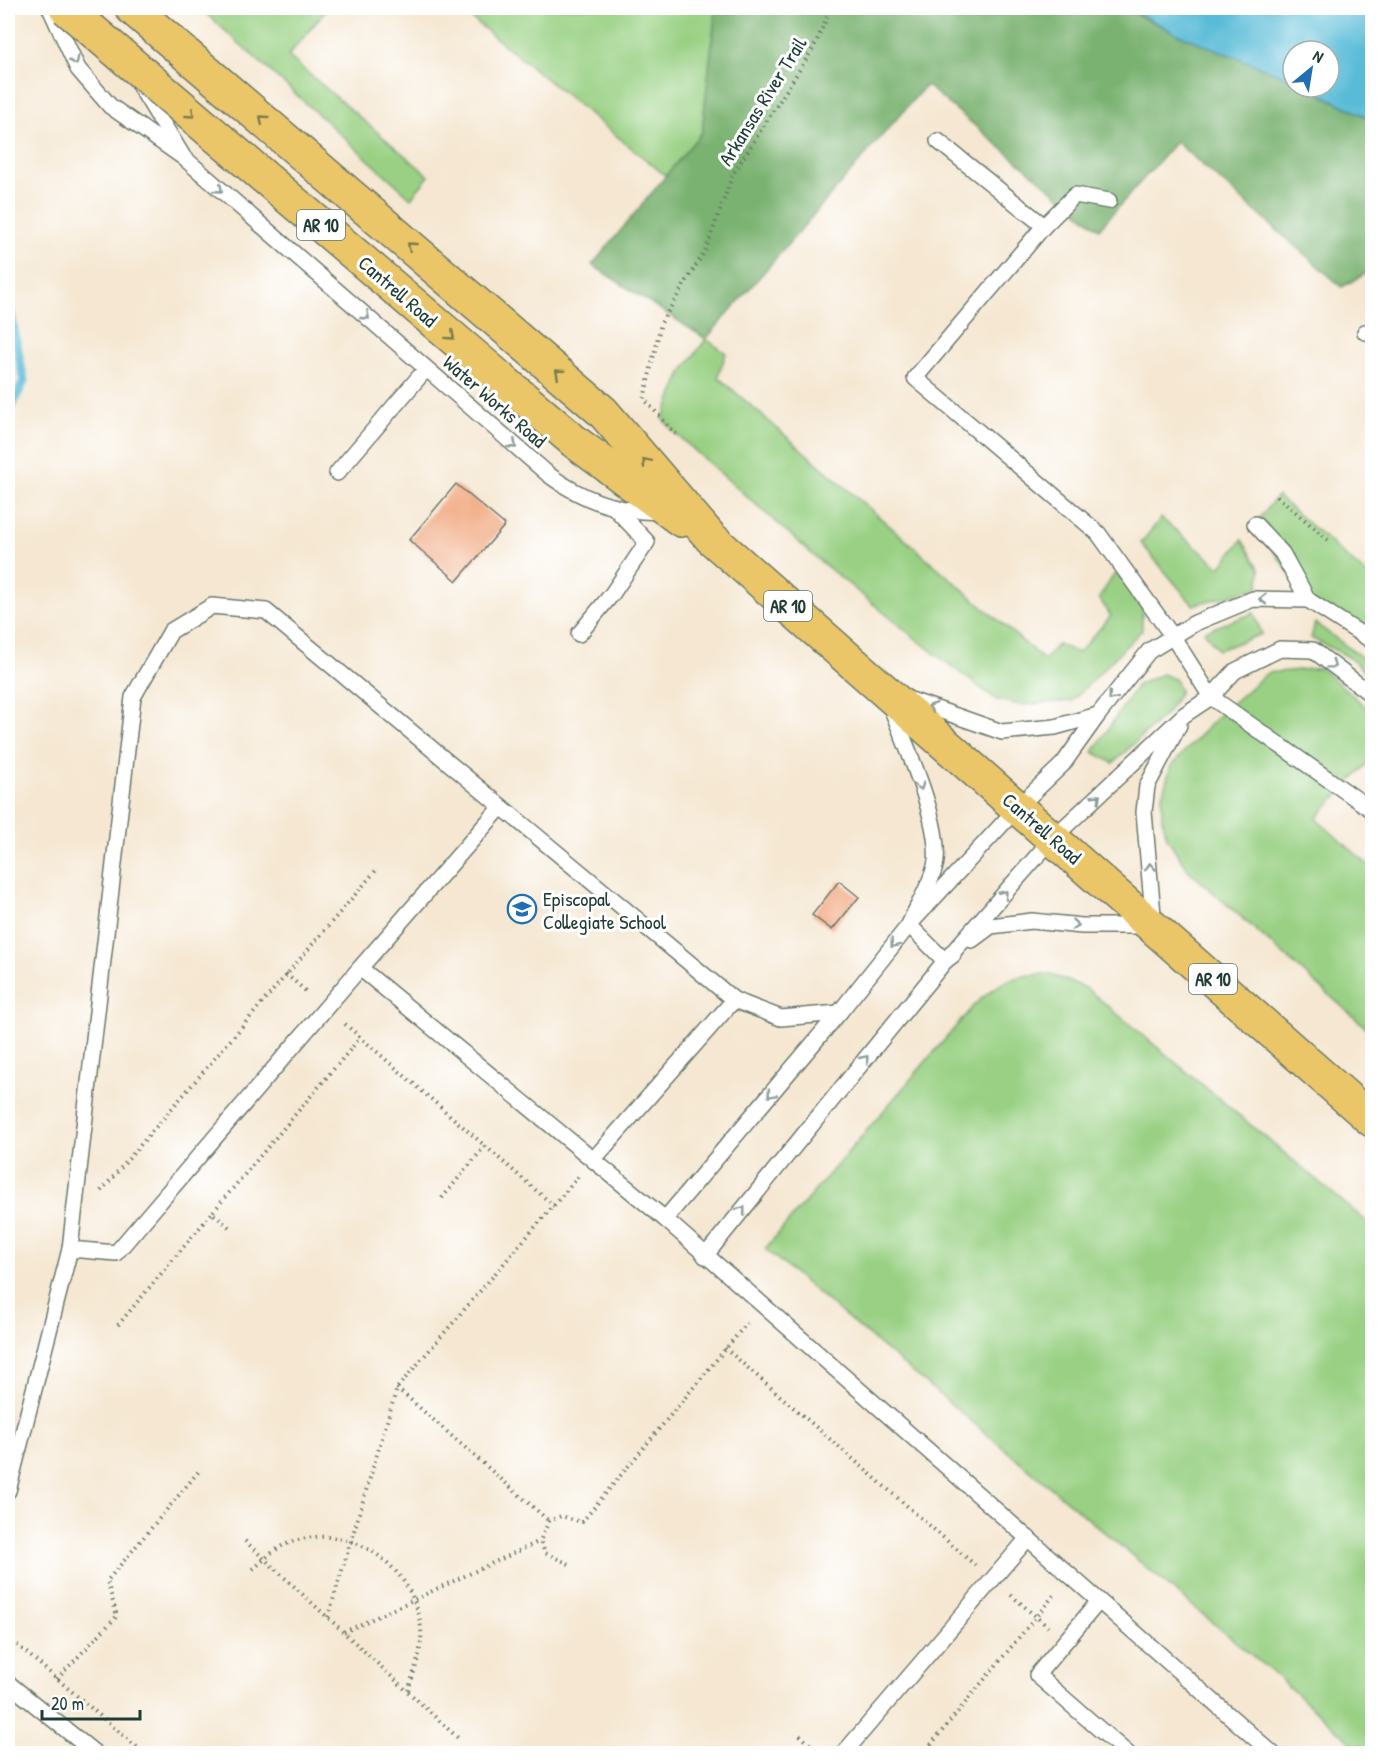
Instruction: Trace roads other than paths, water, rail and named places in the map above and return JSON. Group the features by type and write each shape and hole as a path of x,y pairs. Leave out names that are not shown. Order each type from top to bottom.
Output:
{"main road":[{"name":"Cantrell Road","path":"66,8 575,442 665,511 711,538"},
{"name":"Cantrell Road","path":"132,8 603,411 711,538 1372,1120"}],"lane":[{"name":"Water Works Road","path":"51,8 78,69 96,93 144,132 183,157 549,475 575,494 613,506 636,513 665,511"},
{"name":"Water Works Road","path":"92,8 183,157"},
{"path":"938,141 1044,226"},
{"path":"1109,201 1075,195 1044,226 915,378 1098,533 1173,637 1211,697 1372,810"},
{"path":"337,473 426,369"},
{"path":"579,634 612,594 647,542 613,506"},
{"path":"1254,524 1282,553 1308,600 1372,641"},
{"path":"665,1219 839,1013 909,925 1018,807 1063,764 1098,715 1149,651 1195,623 1253,599 1308,600"},
{"path":"8,1491 70,1249 133,697 171,631 212,606 266,611 734,1000 781,1018 839,1013"},
{"path":"705,1256 945,961 1053,838 1184,715 1211,697 1236,672 1280,649 1313,650 1372,695"},
{"path":"885,692 1002,732 1055,727 1098,715"},
{"path":"885,692 923,795 933,833 936,862 909,925"},
{"path":"945,961 991,926 1032,921 1082,926 1154,926 1144,812 1147,786 1184,715"},
{"path":"70,1249 116,1254 501,807"},
{"path":"909,925 945,961"},
{"path":"360,968 665,1219 1273,1754"},
{"path":"593,1160 734,1000"},
{"path":"843,1754 1028,1539"},
{"path":"1099,1601 1037,1675 1128,1754"},
{"path":"8,1683 96,1754"}],"water":[{"path":"1128,8 1372,8 1372,120 1331,99 1341,99 1341,39 1281,39 1281,75 1175,33"}],"waterway":[{"path":"8,299 24,381 8,414"}],"place":[{"name":"Episcopal Collegiate School","path":"522,909"}]}
